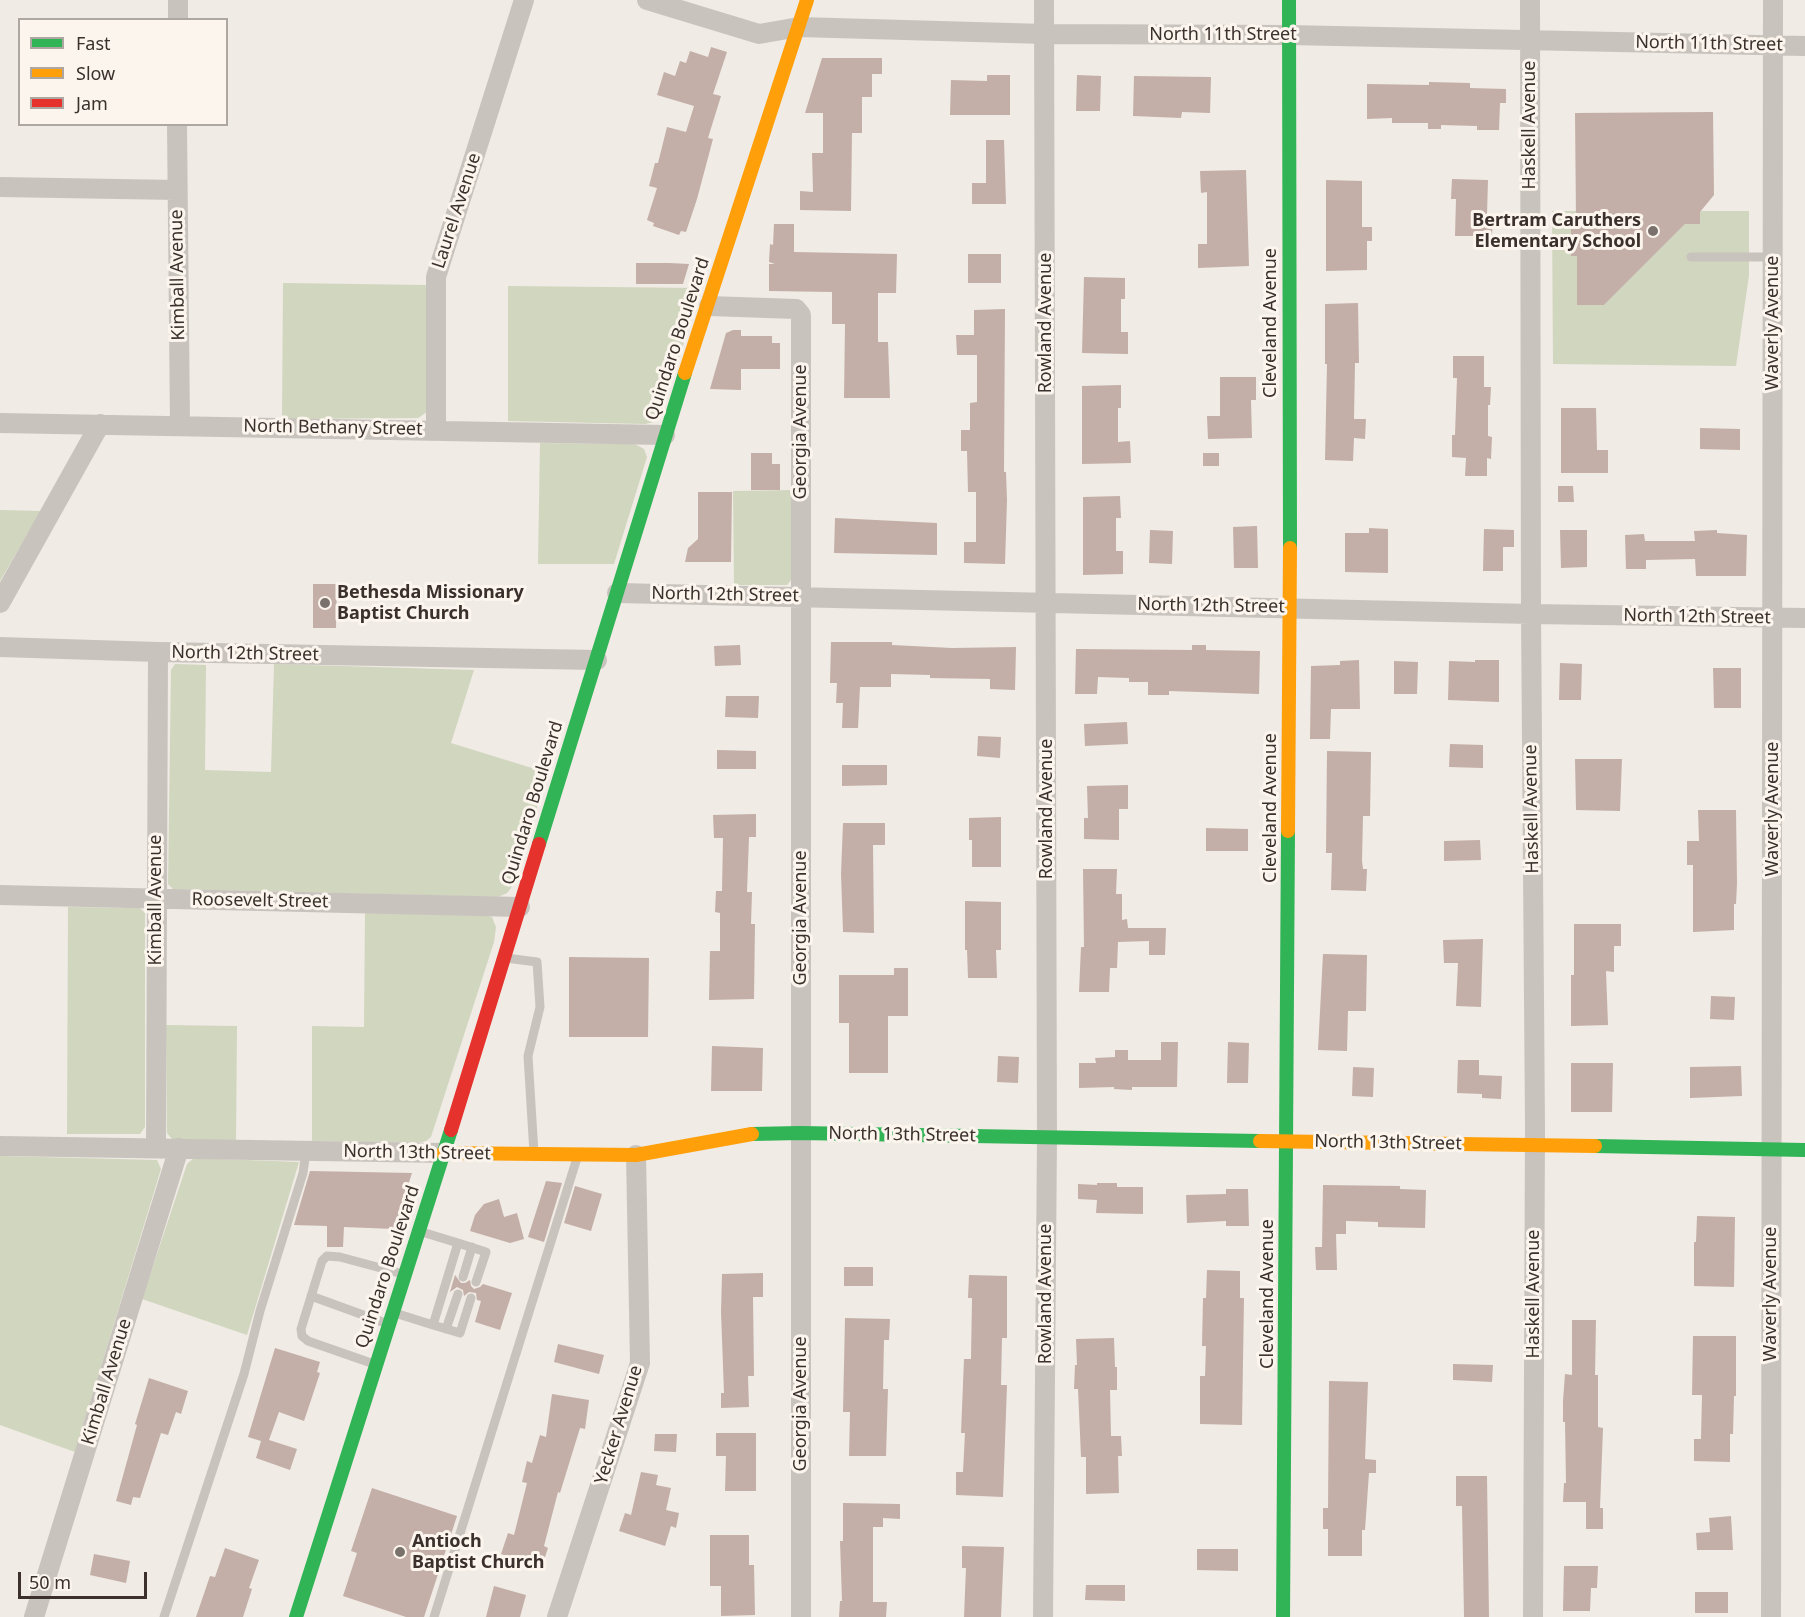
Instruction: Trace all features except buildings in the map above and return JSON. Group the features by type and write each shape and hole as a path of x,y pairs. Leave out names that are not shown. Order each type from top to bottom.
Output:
{"street":[{"path":"178,0 178,18"},
{"name":"Laurel Avenue","path":"436,430 436,277 524,0"},
{"name":"North 11th Street","path":"647,0 759,34 799,27 1045,34 1289,35 1805,46"},
{"name":"Quindaro Boulevard","path":"296,1617 419,1231 665,435 807,0"},
{"name":"Rowland Avenue","path":"1043,1617 1047,1138 1044,0"},
{"name":"Cleveland Avenue","path":"1283,1617 1290,607 1289,0"},
{"name":"Haskell Avenue","path":"1530,0 1535,1146 1533,1617"},
{"name":"Waverly Avenue","path":"1772,1617 1773,0"},
{"name":"Kimball Avenue","path":"177,126 180,425"},
{"path":"0,187 177,190"},
{"name":"Georgia Avenue","path":"709,306 796,309 801,315 801,1617"},
{"name":"North Bethany Street","path":"0,423 665,435"},
{"path":"0,603 100,424"},
{"name":"North 12th Street","path":"617,593 1805,618"},
{"name":"North 12th Street","path":"0,647 597,660"},
{"name":"Kimball Avenue","path":"156,1148 158,652"},
{"name":"Roosevelt Street","path":"0,895 520,907"},
{"name":"North 13th Street","path":"0,1146 578,1156 636,1155 755,1134 800,1133 1805,1149"},
{"name":"Kimball Avenue","path":"34,1617 179,1148"},
{"name":"Yecker Avenue","path":"557,1617 640,1363 636,1155"}],"lane":[{"path":"1691,257 1773,257"},
{"path":"504,958 537,962 540,1007 528,1056 534,1155"},
{"path":"164,1617 244,1374 260,1311 303,1173 306,1150"},
{"path":"434,1617 578,1156"},
{"path":"419,1231 486,1252 476,1282"},
{"path":"433,1325 458,1243"},
{"path":"463,1278 472,1247"},
{"path":"376,1365 308,1341 302,1336 301,1329 322,1261 327,1256 340,1257 405,1274"},
{"path":"446,1329 458,1294"},
{"path":"311,1296 391,1318 433,1325 460,1333 471,1298"}],"green space":[{"path":"1552,211 1576,211 1576,219 1571,220 1571,255 1577,256 1577,305 1604,305 1685,224 1699,224 1700,211 1749,211 1749,275 1736,366 1553,364"},
{"path":"283,283 428,285 427,412 418,418 282,419"},
{"path":"508,286 702,288 659,418 645,424 508,421"},
{"path":"540,443 635,444 644,449 647,457 614,564 538,564"},
{"path":"793,490 792,579 787,585 734,585 733,491"},
{"path":"0,510 41,511 0,581"},
{"path":"175,664 206,665 205,770 271,772 274,664 474,670 451,743 548,773 511,888 507,893 498,897 173,889 168,884 171,670"},
{"path":"68,907 140,908 145,913 145,1127 140,1134 67,1134"},
{"path":"365,911 481,914 492,917 496,927 494,942 431,1137 426,1141 417,1143 312,1141 312,1026 364,1027"},
{"path":"166,1025 237,1026 236,1141 172,1139 167,1133"},
{"path":"0,1156 157,1160 161,1169 75,1452 0,1425"},
{"path":"194,1158 299,1162 247,1335 142,1299 187,1164"}],"traffic: fast":[{"path":"1289,0 1290,548"},
{"path":"539,844 685,373"},
{"path":"1283,1617 1288,831"},
{"path":"296,1617 451,1130"},
{"path":"752,1134 1260,1141"},
{"path":"1595,1146 1805,1150"}],"traffic: slow":[{"path":"685,373 807,0"},
{"path":"1288,831 1290,548"},
{"path":"443,1153 636,1155 752,1134"},
{"path":"1260,1141 1595,1146"}],"traffic: jam":[{"path":"451,1130 539,844"}],"place":[{"name":"Bertram Caruthers Elementary School","path":"1653,231"},
{"name":"Bethesda Missionary Baptist Church","path":"325,603"},
{"name":"Antioch Baptist Church","path":"400,1552"}]}
